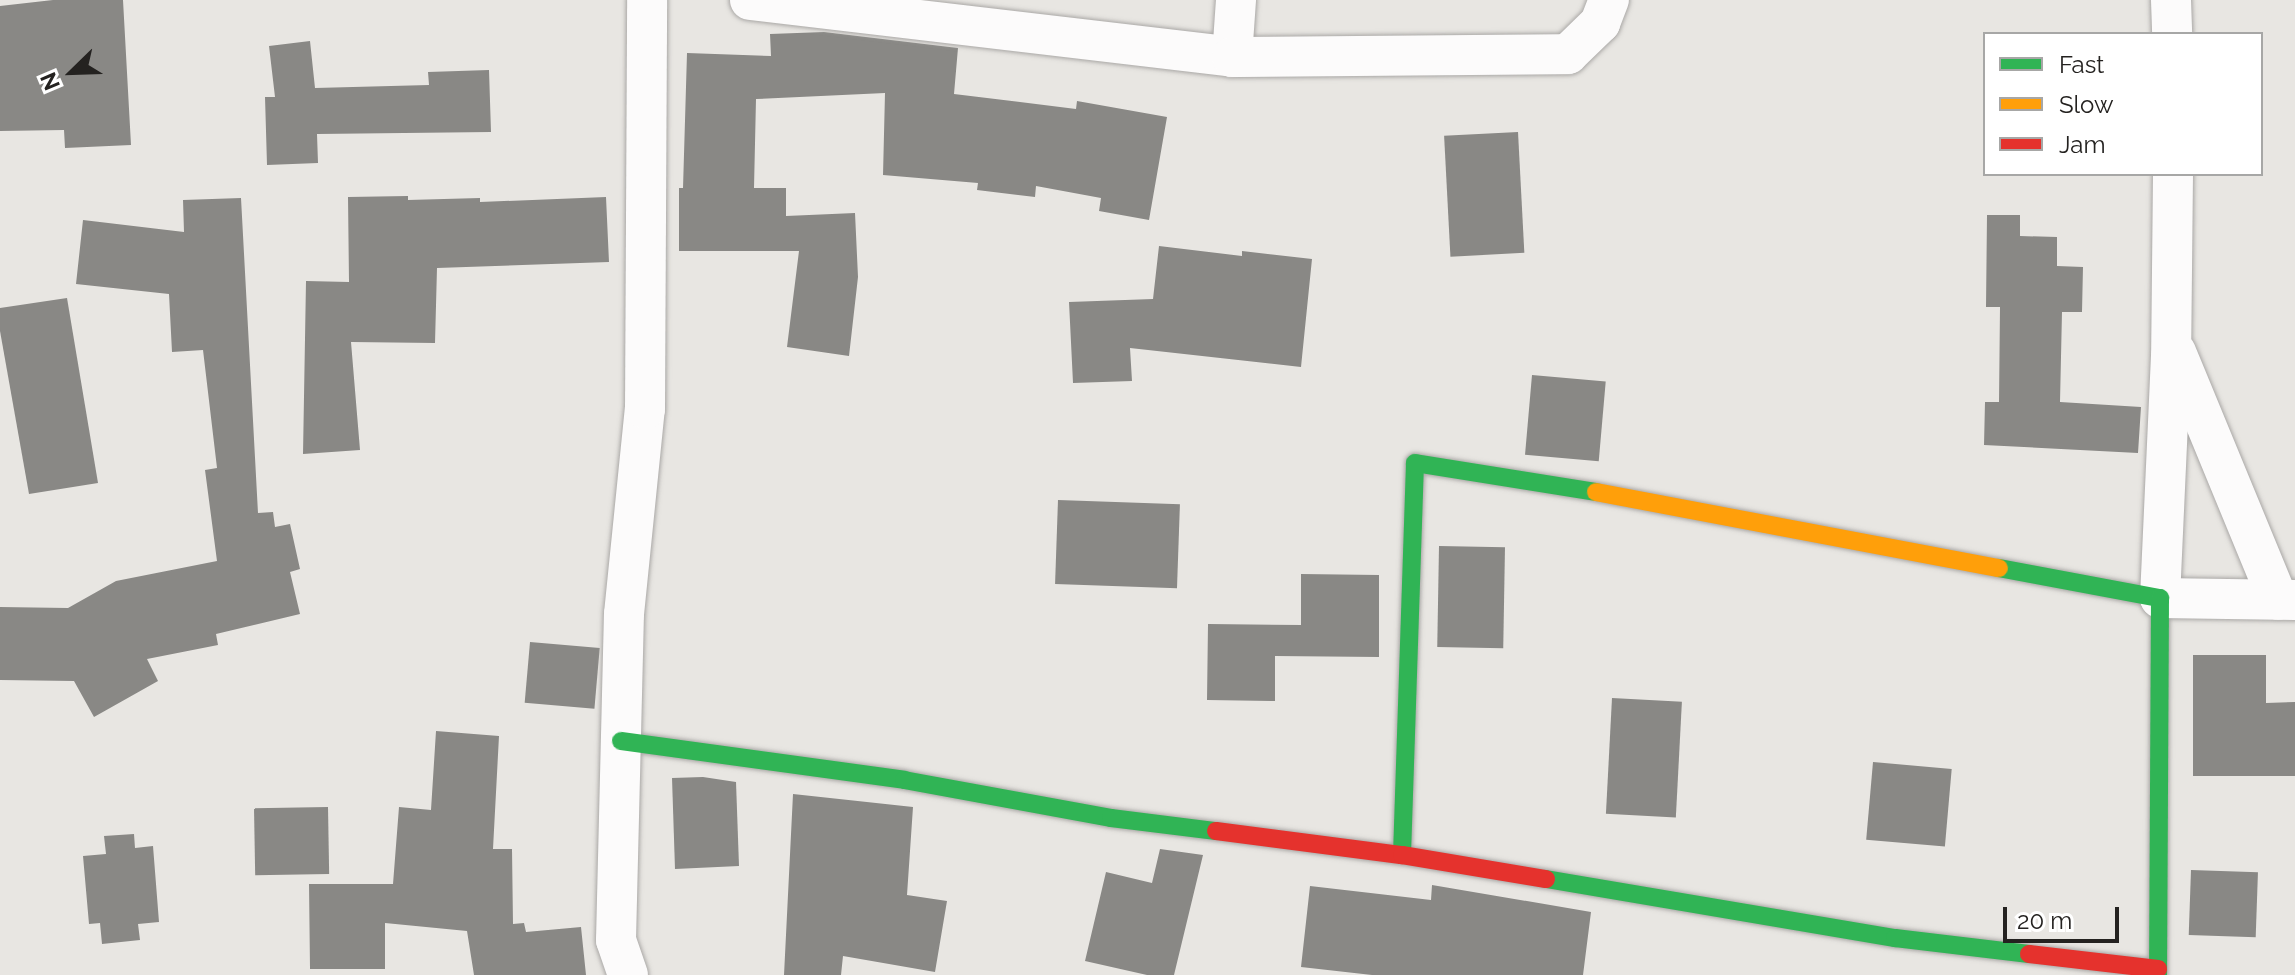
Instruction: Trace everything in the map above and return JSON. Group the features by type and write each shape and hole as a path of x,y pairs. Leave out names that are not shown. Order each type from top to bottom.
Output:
{"street":[{"path":"628,975 616,940 624,614 645,409 647,0"},
{"path":"750,0 1232,57 1568,54 1600,23 1609,0"},
{"path":"1232,57 1236,0"},
{"path":"2171,0 2172,32"},
{"path":"621,741 904,780 1111,818 1402,855 1895,938 2158,972 2160,598 2172,340 2173,176"},
{"path":"1402,855 1415,463 1602,493 2160,598 2287,600 2172,340"}],"building":[{"path":"53,0 123,0 131,145 65,148 64,130 0,131 0,6"},
{"path":"824,32 958,48 954,94 1076,109 1077,101 1167,117 1149,220 1099,211 1101,198 1036,186 1035,197 977,190 978,183 883,175 885,93 756,99 754,188 786,188 786,216 855,213 858,277 849,356 787,347 799,251 679,251 679,188 683,188 687,53 771,56 770,34"},
{"path":"310,41 315,88 429,85 428,72 489,70 491,132 317,134 318,163 267,165 265,97 275,97 269,46"},
{"path":"1518,132 1524,253 1450,257 1444,136"},
{"path":"408,196 408,200 480,198 480,202 606,197 609,262 437,268 435,343 351,342 360,450 303,454 306,281 349,282 348,197"},
{"path":"241,198 258,513 273,512 275,527 290,524 300,569 290,572 300,614 216,634 218,645 147,659 158,681 94,717 74,681 0,680 0,607 68,608 116,581 217,561 205,470 217,468 203,350 172,352 169,294 76,284 83,220 184,232 183,200"},
{"path":"1987,215 2020,215 2020,236 2057,237 2057,266 2083,267 2082,312 2062,312 2060,402 2141,407 2138,453 1984,445 1985,402 1999,402 2000,307 1986,307"},
{"path":"1159,246 1242,256 1242,251 1312,259 1301,367 1130,348 1132,381 1073,383 1069,302 1153,299"},
{"path":"67,298 98,483 29,494 0,331 0,308"},
{"path":"1532,375 1606,381 1599,461 1525,455"},
{"path":"1058,500 1180,504 1177,588 1055,584"},
{"path":"1439,546 1505,547 1503,648 1437,647"},
{"path":"1301,574 1379,575 1379,657 1275,656 1275,701 1207,700 1208,624 1301,625"},
{"path":"530,642 600,648 594,709 525,703"},
{"path":"2193,655 2266,655 2266,703 2295,702 2295,776 2193,776"},
{"path":"1612,698 1682,702 1676,818 1606,814"},
{"path":"436,731 499,736 493,849 512,849 513,924 524,923 526,932 581,927 586,975 474,975 467,931 385,923 385,969 310,969 309,884 393,884 399,807 431,810"},
{"path":"1873,762 1952,769 1945,847 1866,840"},
{"path":"703,777 736,782 739,866 675,869 672,778"},
{"path":"793,794 913,807 907,895 947,901 935,972 843,956 841,975 784,975"},
{"path":"328,807 329,874 255,875 254,808"},
{"path":"134,834 135,848 153,846 159,922 138,924 140,940 102,944 100,923 89,924 83,856 106,854 104,836"},
{"path":"1160,849 1203,855 1174,975 1147,975 1085,961 1106,872 1152,883"},
{"path":"2191,870 2258,872 2256,937 2189,935"},
{"path":"1432,885 1591,912 1583,975 1372,975 1301,967 1310,886 1431,900"}],"traffic: fast":[{"path":"1402,855 1415,463 1596,492"},
{"path":"1999,568 2160,598 2158,975"},
{"path":"621,741 904,780 1111,818 1216,831"},
{"path":"1546,879 1895,938 2029,954"}],"traffic: slow":[{"path":"1596,492 1999,568"}],"traffic: jam":[{"path":"1216,831 1402,855 1546,879"},
{"path":"2029,954 2158,969"}]}
